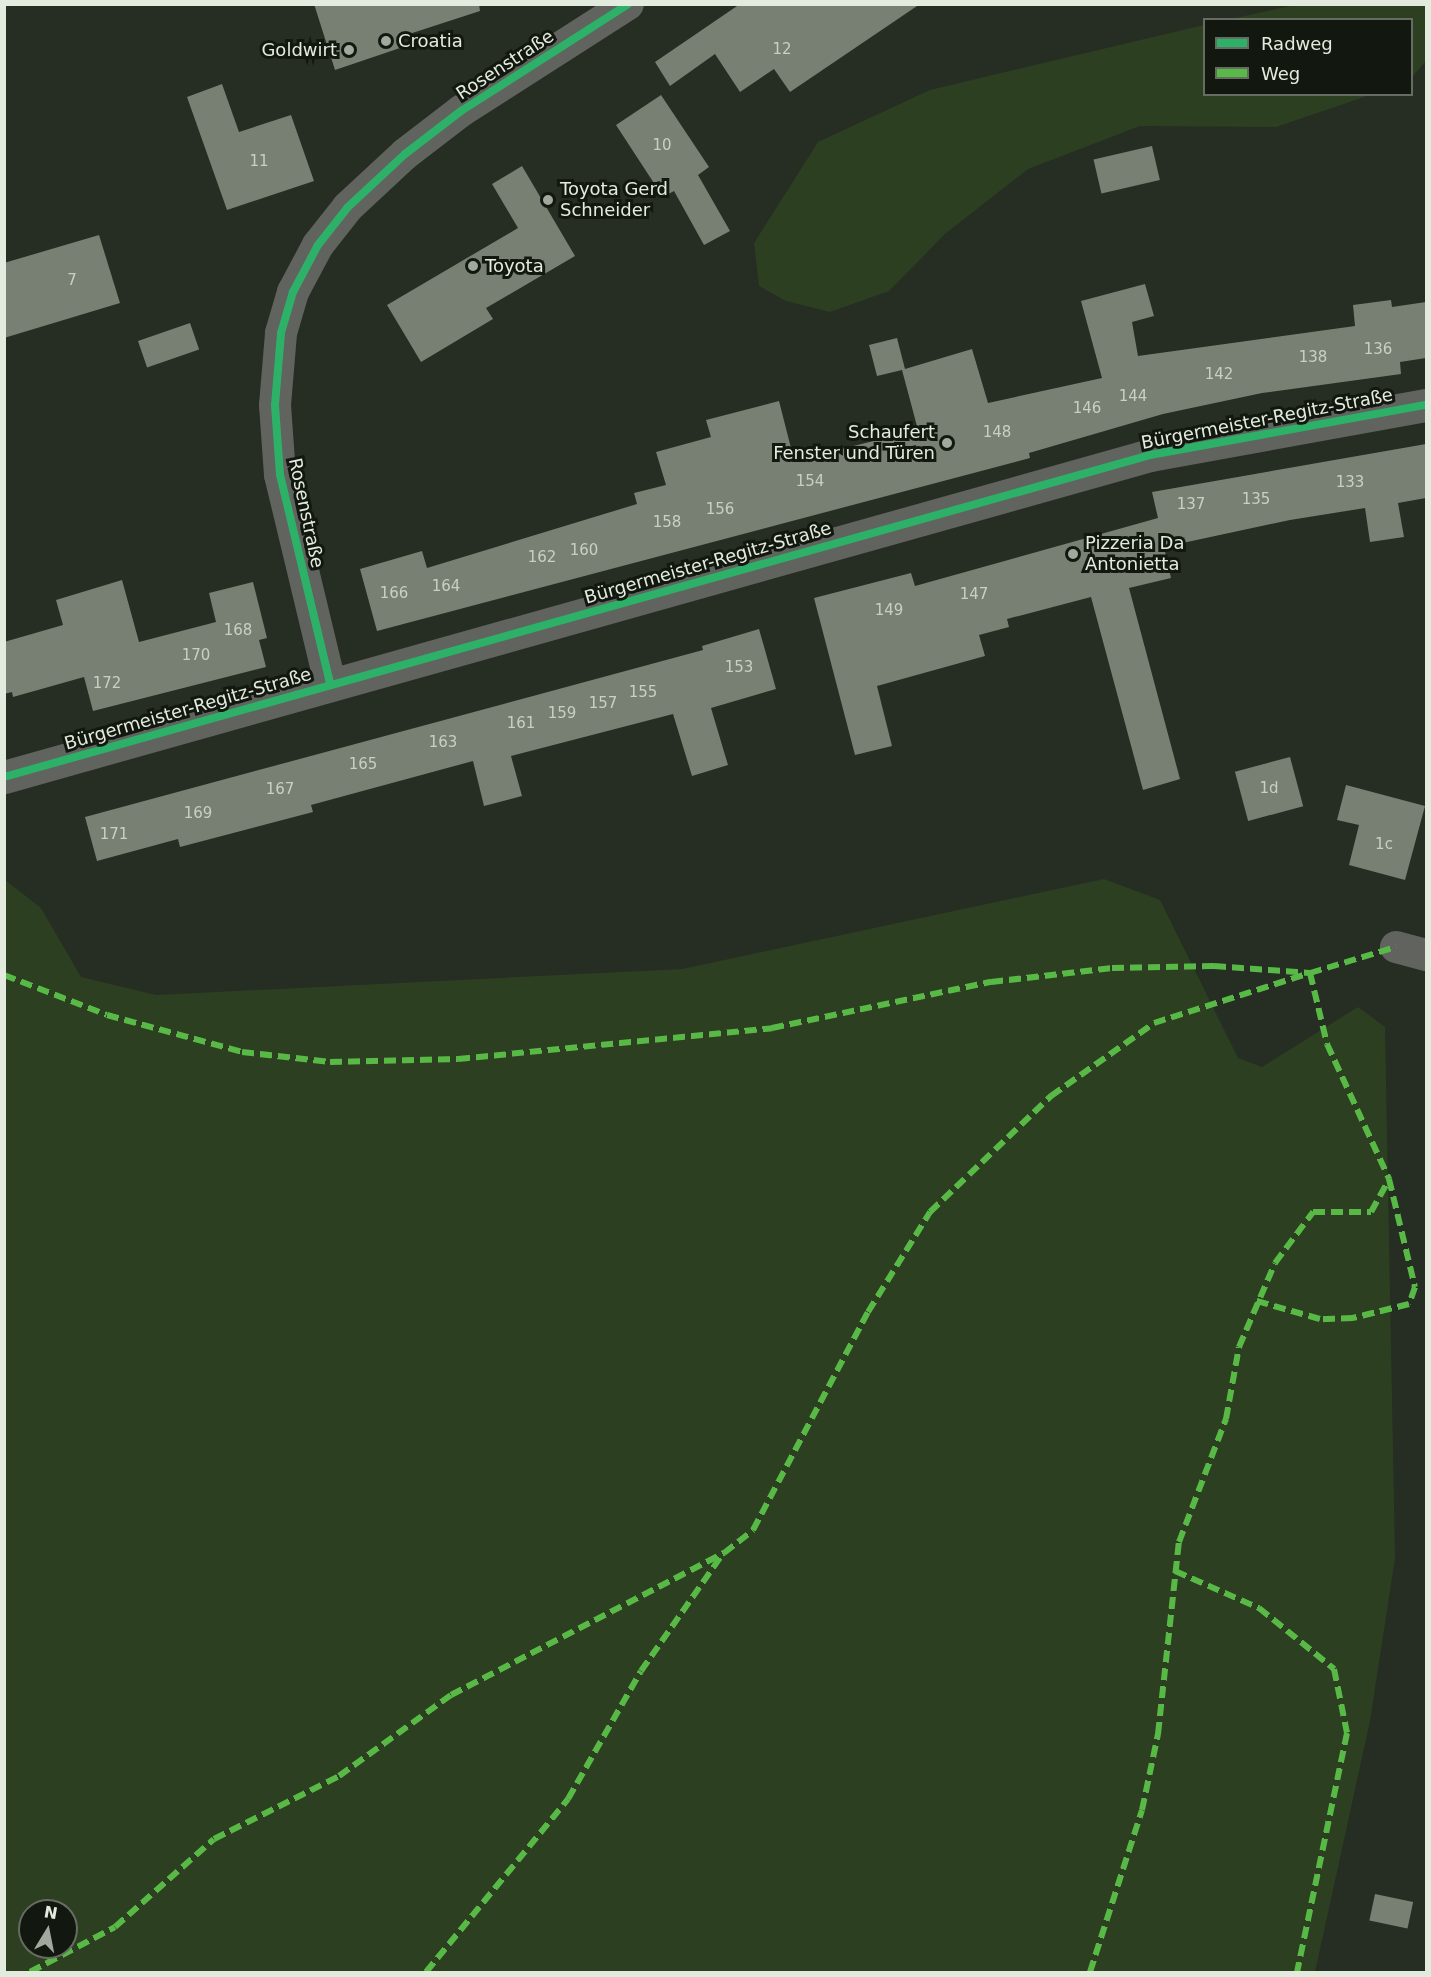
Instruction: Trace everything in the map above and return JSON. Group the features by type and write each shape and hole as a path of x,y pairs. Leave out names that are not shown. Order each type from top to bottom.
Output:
{"street":[{"name":"Rosenstraße","path":"330,683 280,475 275,405 281,333 293,292 318,245 348,207 405,154 461,111 628,4"},
{"name":"Bürgermeister-Regitz-Straße","path":"4,777 330,683 1150,455 1426,405"},
{"path":"1396,947 1426,955"}],"green space":[{"path":"1299,4 1426,5 1426,61 1413,76 1413,18 1236,18"},
{"path":"1203,25 1203,96 1367,96 1276,127 1140,126 1028,169 945,234 889,291 830,312 786,301 759,286 754,243 818,142 930,90"},
{"path":"1104,879 1160,900 1238,1058 1262,1067 1358,1007 1385,1027 1395,1558 1370,1721 1315,1972 5,1972 5,880 41,908 81,977 156,995 682,969"}],"building":[{"path":"314,4 479,4 480,11 400,37 403,47 335,70"},
{"path":"740,4 920,4 790,92 774,69 740,92 715,54 670,86 655,62"},
{"path":"222,84 239,132 291,115 314,181 227,210 187,97"},
{"path":"661,95 709,167 698,175 730,231 704,245 674,191 663,197 616,125"},
{"path":"1152,146 1160,180 1101,194 1094,159"},
{"path":"522,166 575,256 486,308 493,319 421,362 387,305 518,228 492,184"},
{"path":"99,235 120,303 4,338 4,263"},
{"path":"1145,284 1154,316 1132,322 1138,356 1355,326 1353,305 1391,300 1392,307 1426,302 1426,358 1400,362 1401,374 1262,393 1163,414 1029,453 1030,458 377,631 360,569 422,551 427,568 637,504 634,493 666,485 656,452 711,437 706,420 779,401 791,448 802,446 805,458 918,430 902,370 877,376 869,345 897,338 905,369 972,349 988,403 1102,378 1081,301"},
{"path":"190,323 199,349 147,367 138,341"},
{"path":"1426,444 1426,498 1398,503 1404,537 1370,542 1365,508 1290,520 1164,547 1171,578 1129,588 1180,779 1143,790 1091,597 1007,619 1009,627 979,635 985,656 877,686 892,746 855,755 814,598 911,573 915,586 1158,518 1152,492"},
{"path":"122,580 139,642 216,622 209,593 253,582 267,638 259,640 266,667 93,711 84,677 13,697 12,692 4,694 4,642 63,625 56,600"},
{"path":"759,629 776,689 711,708 728,765 692,776 673,714 511,756 522,796 484,806 473,761 311,805 313,812 180,847 178,839 97,861 85,817 703,650 702,646"},
{"path":"1290,757 1303,806 1248,821 1235,772"},
{"path":"1346,785 1425,806 1405,880 1349,865 1359,825 1337,820"},
{"path":"1375,1894 1413,1902 1408,1929 1369,1920"}],"marked path":[{"path":"4,975 107,1015 242,1052 330,1062 458,1059 772,1028 991,982 1112,968 1214,966 1310,973 1396,947"},
{"path":"30,1972 115,1927 214,1839 339,1776 451,1695 724,1553 753,1530 868,1312 930,1212 1051,1096 1154,1023 1310,973 1327,1044 1389,1179 1415,1287 1409,1304 1353,1318 1320,1319 1257,1301"},
{"path":"1090,1972 1142,1810 1158,1734 1179,1542 1226,1419 1239,1347 1275,1263 1313,1212 1371,1212 1389,1179"},
{"path":"426,1972 568,1799 641,1671 722,1555"},
{"path":"1175,1571 1259,1608 1334,1669 1347,1733 1297,1972"}],"cycle path":[{"path":"330,683 280,475 275,405 281,333 293,292 318,245 348,207 405,154 461,111 628,4"},
{"path":"4,777 1150,455 1426,405"}],"place":[{"name":"Croatia","path":"386,41"},
{"name":"Goldwirt","path":"349,50"},
{"name":"Toyota Gerd Schneider","path":"548,200"},
{"name":"Toyota","path":"473,266"},
{"name":"Schaufert Fenster und Türen","path":"947,443"},
{"name":"Pizzeria Da Antonietta","path":"1073,554"}]}
